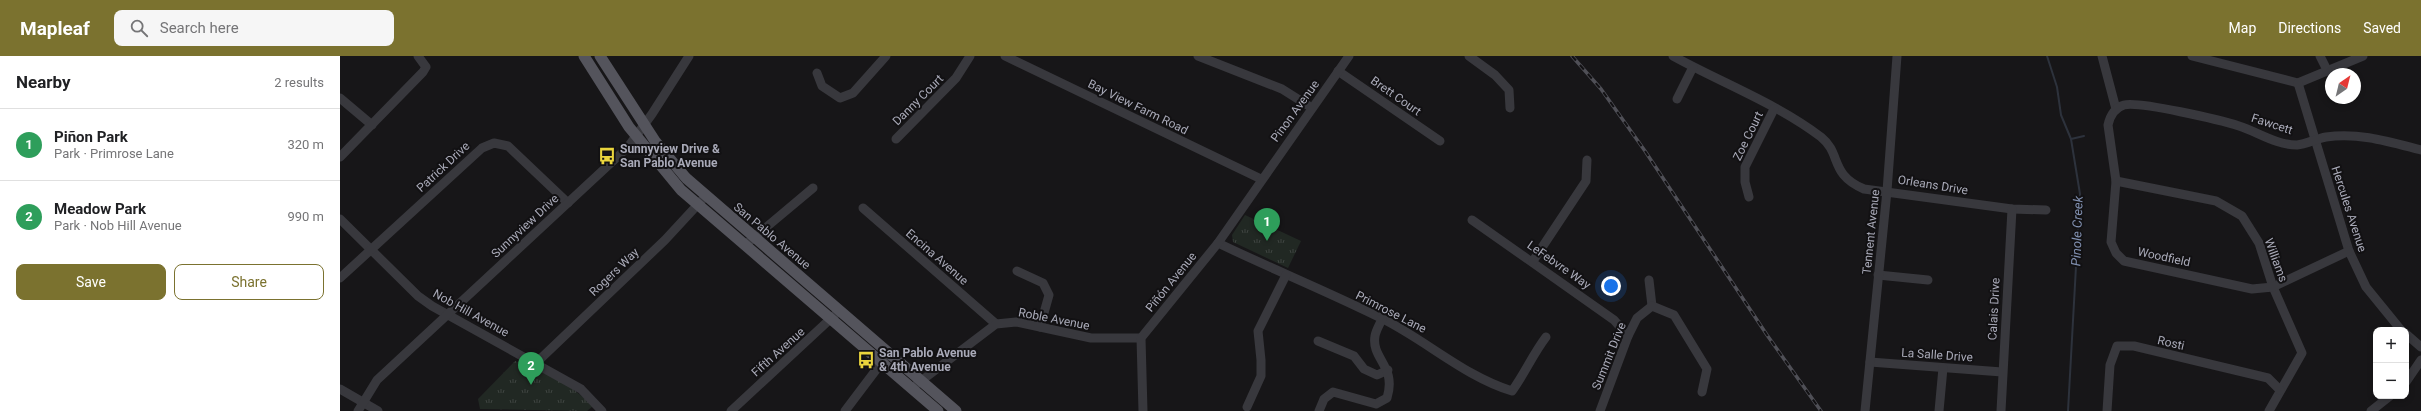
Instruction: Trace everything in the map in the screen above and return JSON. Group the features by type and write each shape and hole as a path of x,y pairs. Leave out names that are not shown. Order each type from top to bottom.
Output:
{"main road":[{"name":"San Pablo Avenue","path":"584,56 636,136 669,177 698,205 831,318 886,358 917,385 956,411"},
{"name":"San Pablo Avenue","path":"600,56 644,125 673,164 706,196 840,310 886,358"},
{"name":"San Pablo Avenue","path":"917,385 938,411"}],"street":[{"path":"340,157 423,72 426,67 418,56"},
{"name":"Sunnyview Drive","path":"358,411 377,380 628,147 689,56"},
{"path":"817,74 822,86 840,98 853,94 886,56"},
{"name":"Danny Court","path":"896,139 956,78 970,56"},
{"name":"Bay View Farm Road","path":"1005,56 1261,179"},
{"path":"1198,56 1282,90 1312,108"},
{"name":"Pinon Avenue","path":"1261,179 1349,56"},
{"path":"1469,56 1495,75 1509,90 1510,108"},
{"name":"Orleans Drive","path":"1673,56 1800,122 1823,139 1841,174 1851,184 1864,189 2012,209 2046,210"},
{"name":"Tennent Avenue","path":"1865,411 1887,191 1897,56"},
{"path":"2102,56 2116,108"},
{"path":"2192,56 2298,83 2325,71"},
{"path":"2320,56 2326,68"},
{"path":"2332,68 2362,56"},
{"path":"1677,99 1693,67"},
{"name":"Brett Court","path":"1338,71 1440,141"},
{"name":"Hercules Avenue","path":"2298,83 2349,251 2366,287 2399,327"},
{"path":"340,98 372,125"},
{"name":"Fawcett","path":"2116,108 2130,104 2143,105 2240,126 2279,142 2297,145 2326,137 2361,136 2421,150"},
{"name":"Woodfield","path":"2116,108 2108,125 2116,181 2111,242 2116,253 2124,261 2252,289 2273,287 2349,251"},
{"name":"Zoe Court","path":"1749,196 1745,182 1745,167 1774,109"},
{"name":"Patrick Drive","path":"340,278 482,148 494,143 508,146 568,203"},
{"path":"1532,261 1586,181 1587,160"},
{"name":"Piñón Avenue","path":"1141,338 1218,243 1261,179"},
{"name":"Williams","path":"2116,181 2216,201 2242,216 2259,243 2273,287 2302,353 2269,411"},
{"path":"745,245 813,188"},
{"name":"Rogers Way","path":"536,363 665,240 706,196"},
{"name":"Encina Avenue","path":"863,208 996,324"},
{"name":"Calais Drive","path":"2001,411 2012,209"},
{"name":"Nob Hill Avenue","path":"340,218 418,296 581,389 602,411"},
{"name":"LeFebvre Way","path":"1472,220 1614,320 1628,336"},
{"name":"Primrose Lane","path":"1218,243 1382,319 1418,338 1449,362 1499,387 1512,391 1522,377 1532,356 1546,337"},
{"path":"1017,272 1043,283 1049,295 1040,327"},
{"path":"1247,407 1260,376 1261,360 1258,331 1286,275"},
{"path":"1878,275 1928,280"},
{"path":"1649,280 1652,306 1674,315 1708,369 1702,392"},
{"name":"Summit Drive","path":"1600,411 1628,336 1637,318 1652,306"},
{"name":"Fifth Avenue","path":"731,411 840,310"},
{"path":"1319,411 1324,399 1333,392 1376,404 1387,398 1391,385 1388,370 1376,346 1375,336 1382,319"},
{"name":"Roble Avenue","path":"996,324 1016,322 1091,338 1141,338"},
{"path":"917,385 951,361 996,324"},
{"path":"2409,337 2421,347"},
{"path":"1141,338 1143,411"},
{"path":"1318,341 1354,356 1364,369 1377,375 1388,370"},
{"name":"Rosti","path":"2107,411 2110,365 2117,346 2134,346 2268,378 2280,390"},
{"path":"844,411 886,358"},
{"path":"2409,378 2421,360"},
{"name":"La Salle Drive","path":"1870,362 2002,372"},
{"path":"1939,411 1943,368"},
{"path":"340,389 378,411"},
{"path":"2372,411 2386,399"}],"green space":[{"path":"1245,215 1301,241 1288,268 1233,242 1232,235"},
{"path":"515,361 556,379 575,391 593,406 587,411 480,409 478,399"}],"waterway":[{"name":"Pinole Creek","path":"2047,56 2057,87 2061,115 2071,139 2080,194 2068,411"},
{"path":"2071,139 2084,136"}],"railway":[{"path":"1572,56 1601,89 1645,151 1767,335 1821,411"}],"place":[{"name":"Sunnyview Drive & San Pablo Avenue","path":"607,156"},
{"name":"Piñon Park","path":"1267,241"},
{"name":"San Pablo Avenue & 4th Avenue","path":"866,360"},
{"name":"Meadow Park","path":"531,385"}]}
